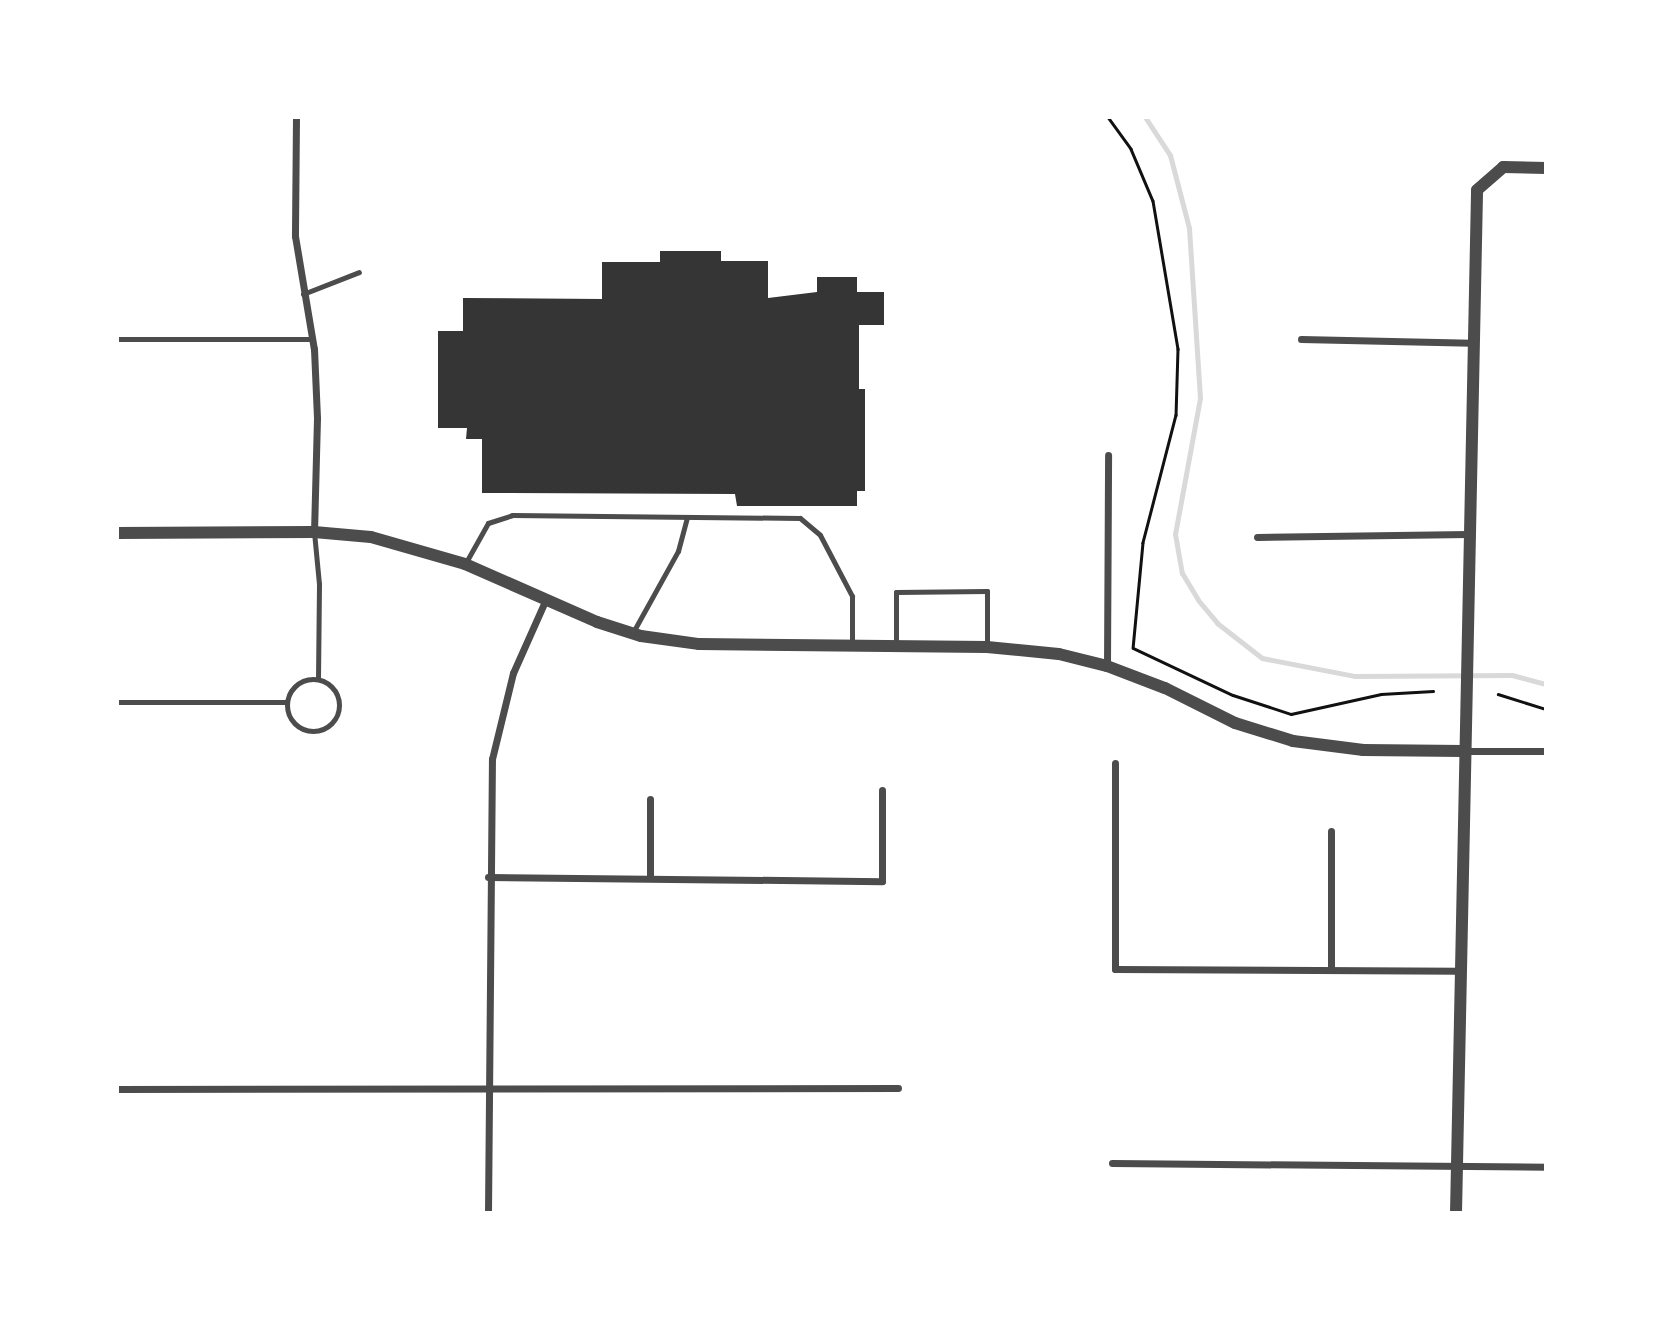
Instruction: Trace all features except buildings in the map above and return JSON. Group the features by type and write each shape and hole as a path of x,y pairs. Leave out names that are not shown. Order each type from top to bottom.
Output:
{"street":[{"path":"296,117 295,236 312,339 317,418 314,532"},
{"path":"1456,1213 1471,343 1478,190 1503,167 1546,167"},
{"path":"1301,338 1471,343"},
{"path":"1107,666 1108,455"},
{"path":"117,534 314,532 371,537 465,564 545,601 632,634 699,644 987,647 1059,654 1107,666 1235,723 1293,741 1363,750 1546,751"},
{"path":"1257,537 1468,534"},
{"path":"488,1213 488,877 492,759 513,673 545,601"},
{"path":"1115,763 1115,969 1459,971"},
{"path":"488,877 650,876 882,880 882,790"},
{"path":"650,799 650,876"},
{"path":"1331,831 1331,970"},
{"path":"117,1089 898,1088"},
{"path":"1112,1163 1546,1167"}],"lane":[{"path":"303,294 359,272"},
{"path":"117,339 312,339"},
{"path":"465,564 488,523 512,515 800,518 820,535 852,596 852,645"},
{"path":"632,634 678,551 687,517"},
{"path":"314,532 319,584 318,679"},
{"path":"896,646 896,592 987,591 987,647"},
{"path":"318,679 338,695 338,713 328,727 303,730 291,719 287,702 301,682 318,679"},
{"path":"117,702 287,702"}],"path":[{"path":"1108,117 1131,149 1153,201 1178,349 1176,415 1143,543 1133,648 1233,695 1291,713 1381,694 1433,691"},
{"path":"1498,694 1546,709"}],"waterway":[{"path":"1145,117 1170,155 1189,228 1200,398 1175,534 1182,573 1198,600 1217,623 1262,658 1355,676 1512,675 1546,684"}]}
